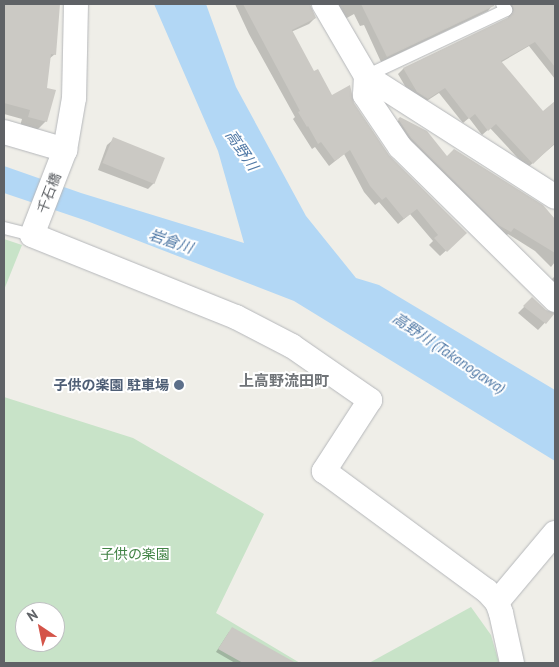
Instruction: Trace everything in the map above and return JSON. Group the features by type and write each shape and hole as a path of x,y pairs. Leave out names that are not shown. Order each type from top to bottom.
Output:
{"street":[{"name":"千石橋","path":"32,236 65,150 74,98 76,4"},
{"path":"324,4 366,76 555,198"},
{"path":"366,76 365,95 400,147 555,300"},
{"path":"4,132 65,150"},
{"path":"32,236 236,317 292,346 370,400 324,471 488,591 497,602 512,663"},
{"path":"497,602 555,533"}],"lane":[{"path":"366,76 506,10 502,4"},
{"path":"4,228 32,236"}],"green space":[{"path":"4,239 22,245 4,290"},
{"name":"子供の楽園","path":"4,397 133,438 264,514 216,613 300,663 4,663"},
{"path":"471,607 491,635 499,663 369,663"}],"water":[{"path":"154,4 206,4 236,87 306,216 356,278 379,285 555,390 555,461 294,301 87,221 4,193 4,166 81,193 244,243 218,151"}],"building":[{"path":"4,4 60,4 56,55 51,54 47,88 56,90 47,122 28,117 30,110 4,103"},
{"path":"243,4 310,4 316,18 292,30 314,71 318,69 332,95 350,85 354,103 389,155 467,233 447,252 434,238 438,235 417,209 404,219 386,197 382,200 370,186 350,150 335,161 321,142 318,144 298,112 300,111"},
{"path":"361,4 494,4 494,6 387,57"},
{"path":"512,4 555,4 555,67 535,42 501,61 543,111 555,101 555,143 533,164 496,124 488,131 475,114 469,119 445,88 428,99 417,92 403,68 509,17 514,10"},
{"path":"400,117 427,131 447,156 454,149 543,205 555,219 555,253 514,228 511,232 498,225 411,138 398,119"},
{"path":"113,137 165,158 154,184 103,163"},
{"path":"532,297 546,310 555,313 546,324 523,306"},
{"path":"232,627 296,663 243,663 218,649"}],"place":[{"name":"子供の楽園 駐車場","path":"179,385"}],"district":[{"name":"上高野流田町","path":"284,381"}],"water label":[{"name":"高野川","path":"242,150"},
{"name":"岩倉川","path":"171,241"},
{"name":"高野川 (Takanogawa)","path":"449,353"}]}
